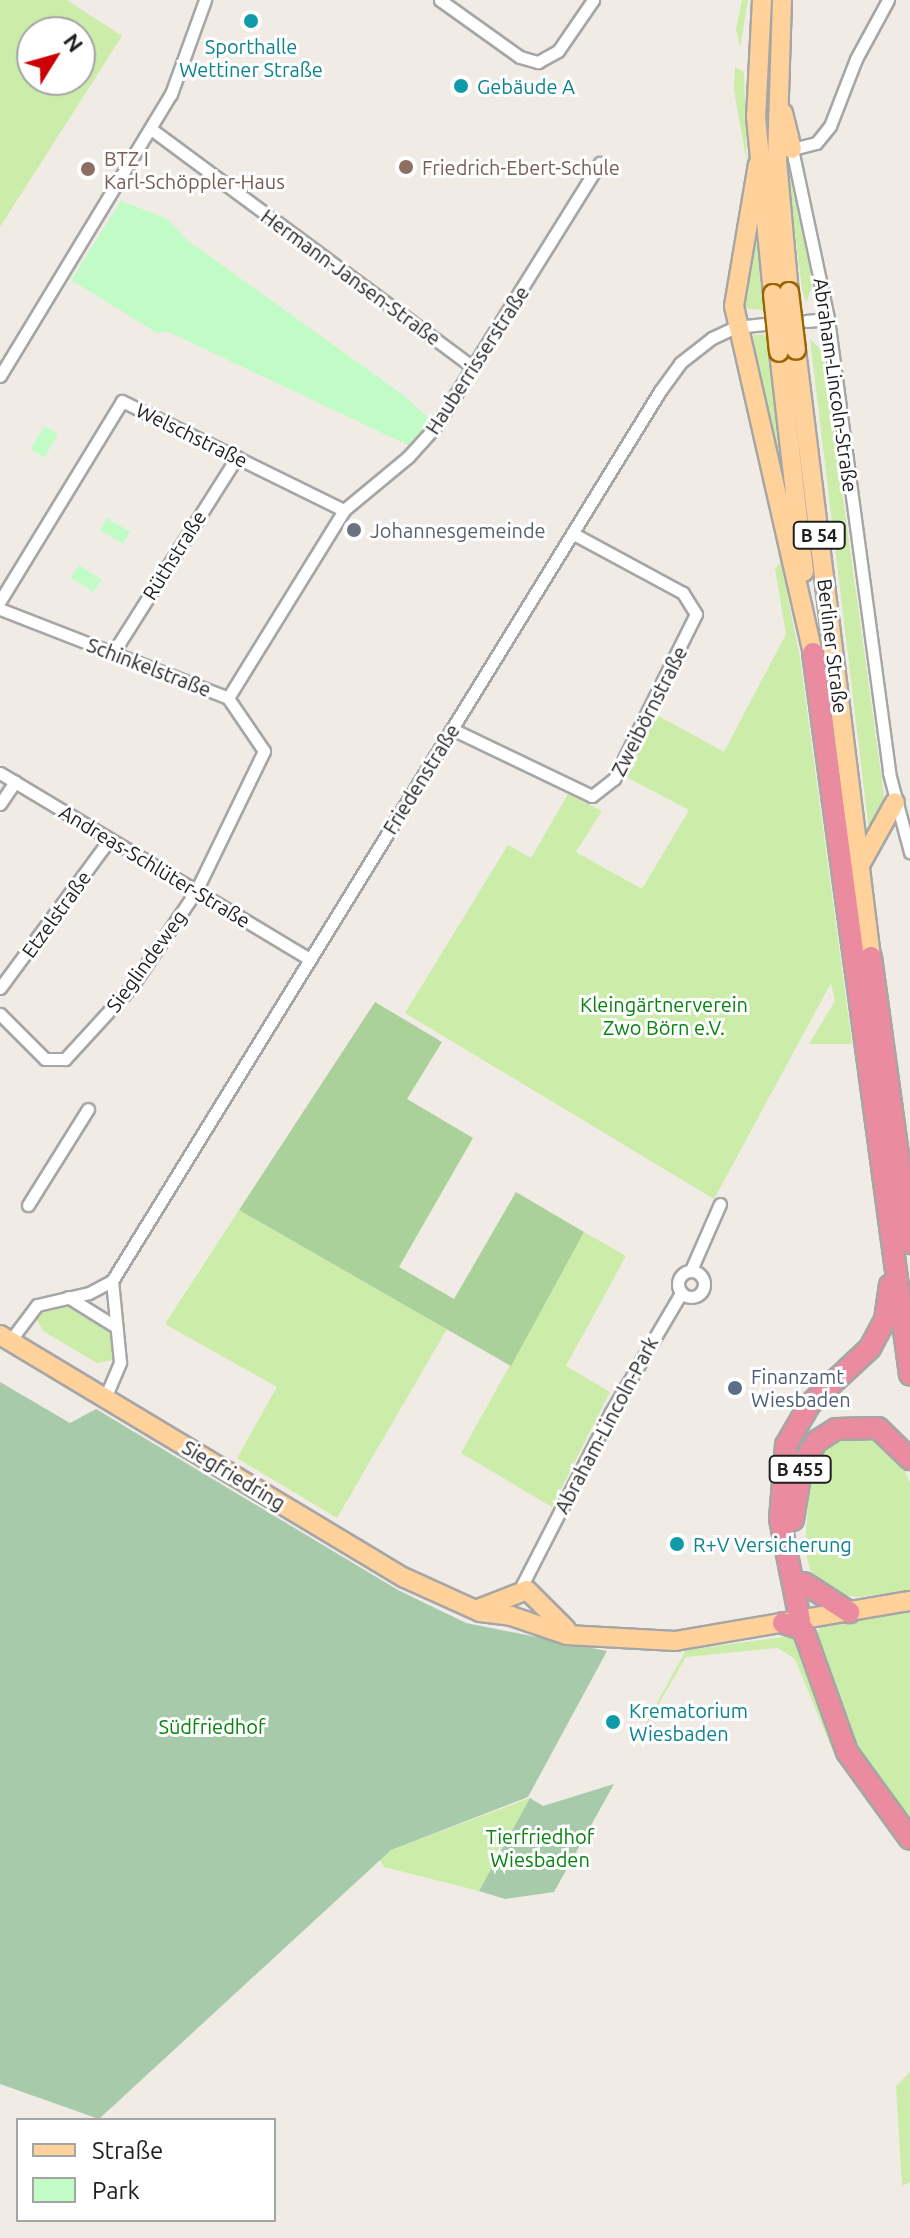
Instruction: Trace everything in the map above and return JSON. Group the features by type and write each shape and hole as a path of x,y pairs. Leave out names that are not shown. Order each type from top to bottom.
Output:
{"highway":[{"name":"Berliner Straße","path":"813,653 901,1240"},
{"name":"Berliner Straße","path":"871,957 901,1240"},
{"name":"B 54","path":"901,1240 910,1375"},
{"path":"782,1623 780,1519 786,1445 810,1404 878,1337 901,1240"},
{"name":"B 455","path":"804,1583 795,1546 793,1500 802,1464 817,1441 836,1429 867,1425 892,1436 910,1459"},
{"path":"782,1623 809,1608 804,1583"},
{"path":"804,1583 849,1612"},
{"path":"782,1623 803,1629 847,1752 910,1839"}],"main road":[{"name":"Berliner Straße","path":"762,0 758,164 781,293"},
{"name":"Berliner Straße","path":"782,0 776,83 781,293 813,653"},
{"path":"776,83 792,149"},
{"path":"758,164 735,280 736,327 813,653"},
{"name":"Berliner Straße","path":"787,351 871,957"},
{"path":"859,867 895,802"},
{"name":"Siegfriedring","path":"5,1338 405,1578 470,1608 524,1605 554,1633 675,1641 910,1601"}],"street":[{"path":"0,376 151,129 182,72 205,0"},
{"path":"440,0 520,57 538,62 558,51 593,0"},
{"path":"792,149 816,143 830,126 856,59 888,0"},
{"name":"Hermann-Jansen-Straße","path":"151,129 473,367"},
{"name":"Abraham-Lincoln-Straße","path":"792,149 828,319 895,802 910,852"},
{"name":"Hauberrisserstraße","path":"228,698 344,510 420,447 600,163"},
{"path":"806,321 828,319"},
{"name":"Friedenstraße","path":"112,1281 680,363 712,338 736,327 767,324"},
{"name":"Welschstraße","path":"0,601 122,401 344,510"},
{"name":"Rüthstraße","path":"113,653 237,457"},
{"name":"Zweibörnstraße","path":"452,729 592,796 614,779 696,614 683,593 572,533"},
{"name":"Schinkelstraße","path":"0,609 228,698 264,751 196,891"},
{"name":"Andreas-Schlüter-Straße","path":"0,773 310,959"},
{"path":"0,804 15,782"},
{"name":"Etzelstraße","path":"0,988 110,839"},
{"name":"Sieglindeweg","path":"0,1014 45,1059 60,1062 131,987 196,891"},
{"path":"28,1205 88,1109"},
{"name":"Abraham-Lincoln-Park","path":"524,1605 535,1559 681,1293 678,1280 691,1270 720,1204"},
{"name":"Abraham-Lincoln-Park","path":"681,1293 693,1297 703,1289 702,1277 691,1270"},
{"path":"5,1338 37,1305 112,1281 120,1362 105,1398"},
{"path":"68,1297 116,1327"}],"green space":[{"path":"0,0 67,0 91,16 16,16 16,96 84,96 0,227"},
{"path":"742,0 748,0 740,48 736,29"},
{"path":"769,0 773,0 772,191 764,114"},
{"path":"96,19 122,36 96,77"},
{"path":"735,67 744,72 747,164 734,90"},
{"path":"785,153 813,283 806,303 802,289"},
{"path":"755,196 765,293 764,310 739,308"},
{"path":"121,201 166,218 187,240 403,395 431,420 414,448 169,332 157,333 71,280"},
{"path":"767,334 797,551 746,349 755,347 753,335"},
{"path":"810,339 823,352 884,796 870,839"},
{"path":"44,426 58,434 44,457 30,449"},
{"path":"107,518 130,532 123,544 100,530"},
{"name":"Kleingärtnerverein Zwo Börn e.V.","path":"781,562 800,658 852,1044 809,1044 835,1001 831,983 714,1199 405,1013 508,845 531,858 568,794 602,811 576,852 642,889 689,810 626,777 657,715 724,752 786,634 775,569"},
{"path":"79,565 102,580 93,592 71,578"},
{"path":"375,1002 442,1042 407,1099 473,1138 399,1267 454,1299 516,1192 584,1232 511,1366 239,1210"},
{"path":"239,1210 447,1329 337,1518 237,1458 277,1387 165,1324"},
{"path":"584,1232 626,1256 566,1366 610,1392 552,1507 461,1453"},
{"path":"63,1304 112,1334 114,1360 97,1363 43,1331 37,1320 41,1309"},
{"name":"Südfriedhof","path":"0,1382 70,1423 96,1409 398,1590 466,1623 607,1651 528,1797 391,1850 100,2118 0,2084"},
{"path":"873,1434 902,1463 910,1484 910,1590 860,1597 834,1594 810,1570 805,1548 811,1463 837,1436"},
{"path":"910,1607 910,1828 865,1768 823,1670 817,1637 820,1625"},
{"path":"797,1635 836,1759 795,1659 778,1648 686,1657 624,1763 686,1650"},
{"name":"Tierfriedhof Wiesbaden","path":"614,1784 554,1892 505,1899 479,1891 530,1798 543,1806"},
{"path":"530,1798 479,1891 384,1867 380,1860 391,1850"},
{"path":"910,2072 910,2182 902,2186 896,2086"}],"place":[{"name":"Sporthalle Wettiner Straße","path":"251,21"},
{"name":"Gebäude A","path":"461,86"},
{"name":"Friedrich-Ebert-Schule","path":"406,167"},
{"name":"BTZ I Karl-Schöppler-Haus","path":"88,169"},
{"name":"Johannesgemeinde","path":"354,530"},
{"name":"Finanzamt Wiesbaden","path":"735,1388"},
{"name":"R+V Versicherung","path":"677,1544"},
{"name":"Krematorium Wiesbaden","path":"613,1722"}]}
